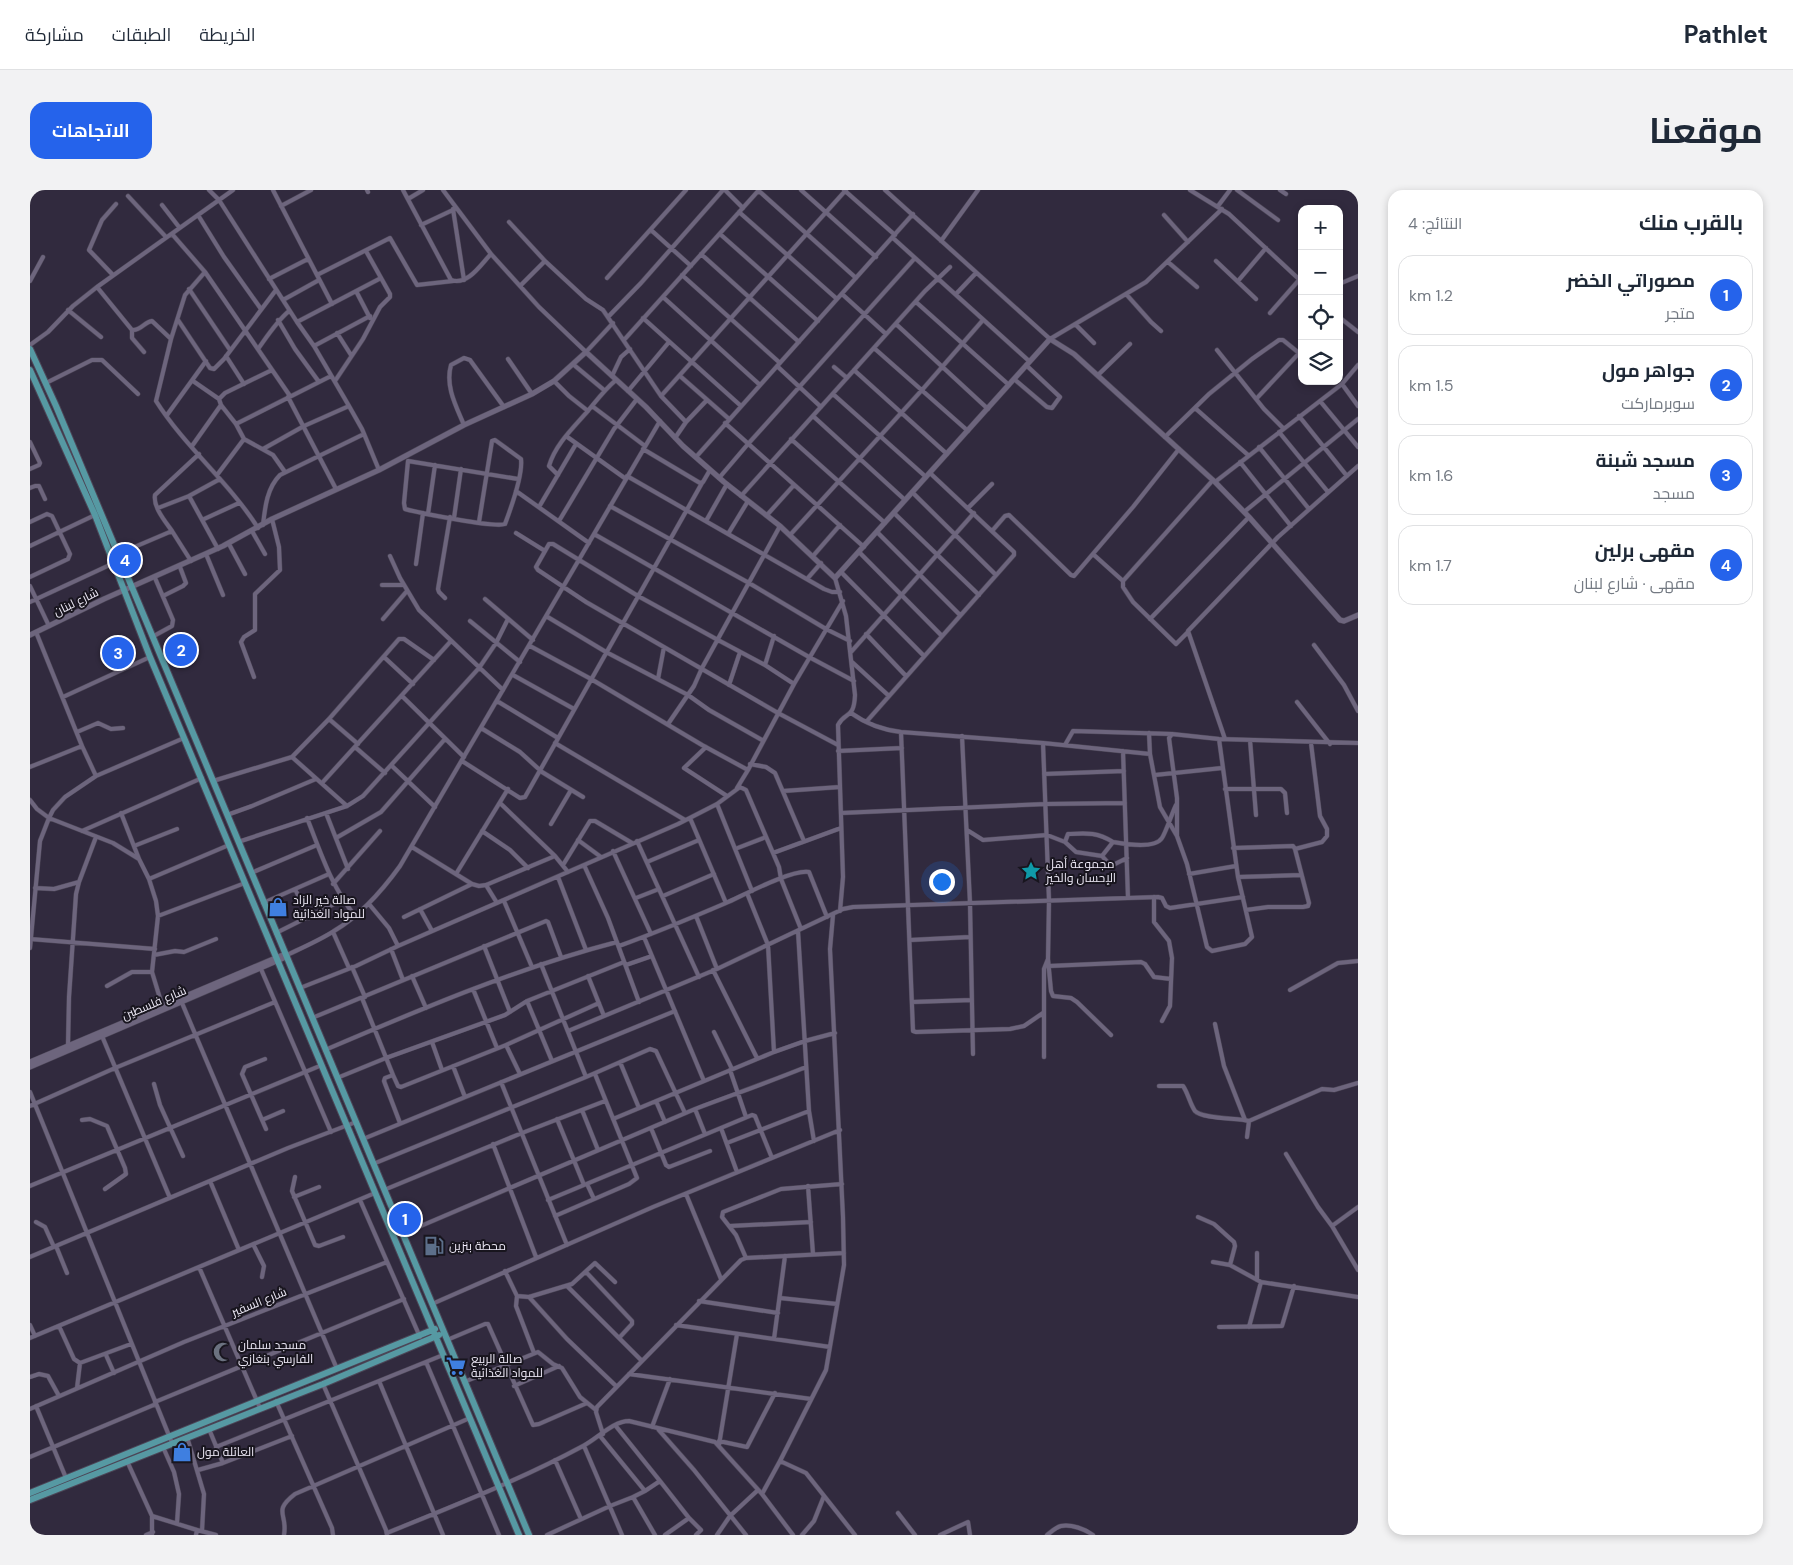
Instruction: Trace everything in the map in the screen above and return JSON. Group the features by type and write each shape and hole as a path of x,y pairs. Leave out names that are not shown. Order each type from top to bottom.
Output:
{"main road":[{"path":"30,347 529,1535"},
{"path":"31,374 95,515 150,657 519,1535"},
{"path":"422,1338 427,1317"},
{"path":"30,1493 171,1440 222,1415 276,1401 323,1384 370,1360 422,1338 444,1333"},
{"path":"422,1338 439,1345"},
{"path":"30,1500 163,1447 171,1440 187,1438 209,1429 337,1369 370,1360"},
{"path":"222,1415 225,1422"}],"street":[{"path":"209,190 220,200 289,311 314,346 364,434 379,470"},
{"path":"30,347 48,332 68,310 97,286 233,190"},
{"path":"273,190 332,304"},
{"path":"281,206 311,190"},
{"path":"403,190 453,280"},
{"path":"408,199 423,190"},
{"path":"443,190 455,209 491,254 540,308 660,421 675,438 719,478 780,526 835,578 843,601 850,640 854,681 854,705 851,713 839,723 838,748 843,889 840,911"},
{"path":"607,278 686,190"},
{"path":"608,317 724,190 743,208"},
{"path":"624,340 759,190 856,278"},
{"path":"801,190 876,257"},
{"path":"661,396 845,190 1028,363 1060,397 1052,408 1047,407 1014,379"},
{"path":"885,190 1050,339 1069,350 1098,375 1214,481 1249,517 1340,620 1344,621 1358,615"},
{"path":"941,241 978,190"},
{"path":"1190,190 1220,208 1298,279"},
{"path":"835,578 1050,339 1146,282 1220,208 1230,190"},
{"path":"1237,190 1278,220"},
{"path":"1280,190 1286,194"},
{"path":"128,196 166,238"},
{"path":"113,276 89,250 102,220 116,204"},
{"path":"162,205 180,227"},
{"path":"421,225 455,209"},
{"path":"455,209 464,280"},
{"path":"739,212 837,300"},
{"path":"696,457 913,214"},
{"path":"198,215 224,257 261,309"},
{"path":"1164,215 1188,242"},
{"path":"509,222 545,261 586,299 598,306 608,317 661,396 686,422"},
{"path":"651,230 691,266"},
{"path":"172,234 205,272 258,348 289,397 336,489"},
{"path":"720,234 818,321"},
{"path":"317,275 391,238 416,285 464,280 491,254"},
{"path":"1238,281 1266,248"},
{"path":"335,381 373,322 380,307 390,296 366,251"},
{"path":"701,254 799,342"},
{"path":"30,281 43,257"},
{"path":"719,478 915,258"},
{"path":"269,279 308,259"},
{"path":"520,286 545,261"},
{"path":"1216,261 1256,299"},
{"path":"1168,262 1197,287"},
{"path":"741,496 886,334 950,267"},
{"path":"205,272 189,288 185,295 171,339 156,399 239,503 243,505 261,526"},
{"path":"956,294 976,273"},
{"path":"682,275 778,364 821,407"},
{"path":"1343,282 1358,276"},
{"path":"297,322 381,278"},
{"path":"282,300 320,280"},
{"path":"1270,313 1298,283"},
{"path":"97,286 132,330 132,338 144,352"},
{"path":"189,288 230,350"},
{"path":"178,320 210,368 214,369 276,290"},
{"path":"356,291 373,322"},
{"path":"842,294 886,334"},
{"path":"1126,294 1161,331"},
{"path":"662,297 760,385"},
{"path":"916,302 1009,385"},
{"path":"68,310 101,337"},
{"path":"258,348 278,320 289,311"},
{"path":"314,346 370,316"},
{"path":"643,318 741,406"},
{"path":"278,320 295,349 319,382"},
{"path":"790,535 983,320"},
{"path":"1343,320 1358,332"},
{"path":"132,330 137,330 149,321 152,321 171,339"},
{"path":"586,352 613,324"},
{"path":"896,324 988,409"},
{"path":"1075,324 1094,343"},
{"path":"337,333 351,355"},
{"path":"1165,437 1209,394 1252,359 1281,339 1298,350"},
{"path":"628,391 669,342"},
{"path":"1098,375 1130,344"},
{"path":"874,348 968,431"},
{"path":"558,475 550,469 549,464 566,436 614,378 621,357 630,349"},
{"path":"1217,350 1283,428"},
{"name":"شارع لبنان","path":"30,635 124,590 229,544 272,520 379,470 504,406 532,394 574,365 586,352"},
{"path":"1256,398 1298,353"},
{"path":"226,356 244,384"},
{"path":"464,426 452,398 449,376 451,365 464,358 470,360 504,406"},
{"path":"46,383 92,360 98,359 109,366 138,394"},
{"path":"508,359 532,394"},
{"path":"167,415 206,361"},
{"path":"574,365 604,390"},
{"path":"1343,383 1358,365"},
{"path":"834,367 846,378"},
{"path":"219,399 225,392 272,370"},
{"path":"854,370 946,454"},
{"path":"236,424 331,376"},
{"path":"680,376 729,419"},
{"path":"554,380 569,396 588,411"},
{"path":"193,381 219,399 244,439 273,455 285,472"},
{"path":"1123,581 1214,481 1341,385"},
{"path":"1343,385 1358,406"},
{"path":"834,394 880,436 974,513 1014,553 1014,556 867,721"},
{"path":"559,521 616,426 637,399"},
{"path":"675,438 686,422 707,400"},
{"path":"1320,400 1358,447"},
{"path":"192,446 221,405"},
{"path":"263,448 304,426 349,406"},
{"path":"592,406 644,448 702,483"},
{"path":"1195,408 1248,455"},
{"path":"813,416 905,500"},
{"path":"1299,416 1347,476"},
{"path":"1244,512 1358,419"},
{"path":"287,955 333,932 355,916 369,904 395,873 513,675 660,421"},
{"path":"725,423 864,547"},
{"path":"1279,432 1328,492"},
{"path":"261,526 267,498 276,478 364,434"},
{"path":"566,436 626,477 824,589 840,592"},
{"path":"217,475 244,439"},
{"path":"792,439 884,523"},
{"path":"408,461 404,507 406,510 452,518 480,522 504,525 516,492 521,459 494,440 492,442 480,522"},
{"path":"30,442 40,463 30,469"},
{"path":"539,507 576,444"},
{"path":"1259,447 1309,509"},
{"path":"992,530 1005,516 1009,515 1074,576 1179,449"},
{"path":"191,561 154,499 159,491 199,454"},
{"path":"401,458 408,461 518,479"},
{"path":"1240,462 1291,526"},
{"path":"416,564 436,465"},
{"path":"1093,554 1123,581 1124,590 1133,602 1176,644 1272,543 1358,466"},
{"path":"445,598 438,589 461,469"},
{"path":"462,761 520,798 524,798 710,470"},
{"path":"158,508 189,496 220,479"},
{"path":"706,521 727,484"},
{"path":"968,508 992,484"},
{"path":"767,515 794,485"},
{"path":"30,488 40,486 45,500"},
{"path":"516,492 589,543"},
{"path":"912,492 996,575"},
{"path":"189,496 218,549"},
{"path":"728,534 748,501"},
{"path":"202,520 239,503"},
{"path":"610,506 749,583 826,629 850,640"},
{"path":"894,513 979,595"},
{"path":"851,652 974,513"},
{"path":"30,522 50,514 70,557 30,577"},
{"path":"30,546 95,515"},
{"path":"1150,619 1249,517"},
{"path":"254,677 241,642 244,637 254,630 256,594 280,570 279,547 272,520"},
{"path":"813,556 840,525"},
{"path":"668,724 688,695 780,526"},
{"path":"118,554 172,531"},
{"path":"252,532 265,554"},
{"path":"878,532 960,615"},
{"path":"516,534 545,551"},
{"path":"594,534 854,681"},
{"path":"229,544 246,574"},
{"path":"794,684 765,665 638,596 553,544 549,544 537,563 536,569 563,588 838,748 902,748"},
{"path":"859,552 942,636"},
{"path":"206,554 223,595"},
{"path":"390,556 404,585 422,614 503,690"},
{"path":"30,602 114,562"},
{"path":"806,579 821,564"},
{"path":"163,596 186,583 180,566"},
{"path":"841,572 924,656"},
{"path":"152,637 173,624 155,578"},
{"path":"382,585 404,585"},
{"path":"30,586 49,626"},
{"path":"382,619 407,590"},
{"path":"485,599 533,640"},
{"path":"300,988 351,968 504,901 717,804 737,788 809,657 843,601"},
{"path":"546,616 606,652 688,695 718,715 762,740"},
{"path":"238,842 347,806 364,796 479,668 496,643 508,619"},
{"path":"470,621 520,662"},
{"path":"36,632 96,776"},
{"path":"1188,632 1225,739"},
{"path":"866,634 906,676"},
{"path":"765,665 774,636"},
{"path":"213,781 292,757 401,639 434,660"},
{"path":"322,782 451,642"},
{"path":"1314,645 1344,686 1358,710"},
{"path":"530,646 748,770"},
{"path":"658,679 664,647"},
{"path":"730,684 740,652"},
{"path":"63,697 150,657"},
{"path":"384,657 413,684"},
{"path":"852,662 889,696"},
{"path":"513,675 574,709"},
{"path":"402,696 464,757"},
{"path":"497,701 558,738"},
{"path":"1297,702 1330,744"},
{"path":"851,713 859,719 890,731 1043,743 1150,754"},
{"path":"329,719 386,773"},
{"path":"77,732 98,723 111,729 123,728"},
{"path":"481,728 520,752 540,770 583,797"},
{"path":"1065,745 1073,731 1172,734 1225,739 1358,744"},
{"path":"901,732 913,1030 915,1032 973,1031 1016,1028 1031,1022 1044,1013"},
{"path":"1149,733 1150,754 1160,806 1177,836 1186,859 1207,948 1212,951 1246,944 1252,937 1233,848 1219,738"},
{"path":"1172,734 1168,740 1177,802 1177,836"},
{"path":"962,736 970,903 973,1054"},
{"path":"30,948 40,841 48,818 65,797 96,776 185,738"},
{"path":"336,838 377,816 446,739"},
{"path":"1250,740 1256,814"},
{"path":"555,743 687,819 699,840 726,903"},
{"path":"1043,743 1049,900 1048,958 1051,991 1053,996 1071,998 1077,1002 1110,1036"},
{"path":"1233,848 1290,846 1295,849 1322,842 1327,836 1326,825 1320,816 1311,743"},
{"path":"30,767 82,746"},
{"path":"706,747 684,768 727,796"},
{"path":"1123,751 1128,898"},
{"path":"292,757 347,806"},
{"path":"750,764 772,769 775,773 804,841"},
{"path":"392,766 435,807"},
{"path":"1155,776 1222,768"},
{"path":"1044,774 1124,771"},
{"path":"82,831 202,778"},
{"path":"227,815 316,779"},
{"path":"737,788 746,790 779,867 781,879 800,930 806,1067 809,1111 814,1141"},
{"path":"783,791 840,788"},
{"path":"1225,789 1281,789 1284,791 1287,813"},
{"path":"456,874 508,790"},
{"path":"551,824 571,790"},
{"path":"30,800 48,818 113,843 139,860"},
{"path":"1065,842 1068,834 1088,834 1101,835 1113,842 1126,845 1155,844 1162,838 1177,802"},
{"path":"500,803 555,856 568,872"},
{"path":"841,813 1046,804 1125,803"},
{"path":"717,804 752,891"},
{"path":"326,812 348,868"},
{"path":"121,813 139,860 149,879 154,896 158,916 152,972 162,1005"},
{"path":"307,818 333,884 342,900 355,916"},
{"path":"563,865 588,823 592,820 632,843"},
{"path":"773,853 841,828"},
{"path":"134,846 177,829"},
{"path":"966,830 983,840 1047,835 1065,842 1076,852 1102,856 1111,866 1127,858"},
{"path":"333,884 380,831"},
{"path":"482,831 504,845 528,868"},
{"path":"68,1046 69,998 79,882 96,837"},
{"path":"735,849 766,837"},
{"path":"578,840 601,857"},
{"path":"647,862 699,840"},
{"path":"637,841 699,977"},
{"path":"1102,856 1113,842"},
{"path":"149,879 229,845"},
{"path":"251,873 317,845"},
{"path":"412,847 472,884 479,886 486,886 555,856"},
{"path":"1246,910 1268,907 1308,906 1309,903 1295,849"},
{"path":"613,851 651,934"},
{"path":"30,864 37,865"},
{"path":"584,865 618,944 639,1002"},
{"path":"1189,874 1236,866"},
{"path":"325,1050 498,979 561,957 644,937 781,879 805,871 809,872 827,917"},
{"path":"263,902 329,874"},
{"path":"663,896 714,874"},
{"path":"1238,877 1301,875"},
{"path":"558,877 586,950"},
{"path":"35,888 54,889 79,882"},
{"path":"158,916 245,883"},
{"path":"404,917 472,884"},
{"path":"486,886 497,903"},
{"path":"295,889 309,918"},
{"path":"636,898 660,889"},
{"path":"747,893 768,944 774,1052"},
{"path":"1154,897 1154,922 1169,941 1172,949 1170,1006 1162,1021"},
{"path":"568,1031 715,970 840,911 863,905 1154,897 1162,898 1166,906 1170,908 1243,897"},
{"path":"276,933 342,900"},
{"path":"504,901 532,968"},
{"path":"369,904 389,928 398,946"},
{"path":"420,909 432,931"},
{"path":"762,1494 825,1373 844,1253 840,1130 830,949 833,915"},
{"path":"696,916 715,970 758,1058"},
{"path":"312,1018 547,921 561,957"},
{"path":"333,932 351,968 393,1075 398,1086 401,1087 506,1045 599,1003"},
{"path":"644,937 704,1081"},
{"path":"910,940 970,937"},
{"path":"30,939 73,944 155,949"},
{"path":"154,955 176,951 184,952 216,939"},
{"path":"484,946 510,1012"},
{"path":"391,949 404,980"},
{"name":"شارع فلسطين","path":"30,1062 38,1061 182,1003 261,969 287,955"},
{"path":"338,1078 386,1058 486,1022 510,1012 528,1001 588,976 652,956"},
{"path":"1044,1057 1044,969 1048,958"},
{"name":"شارع فلسطين","path":"30,1067 68,1046 162,1005 277,960"},
{"path":"1290,990 1338,963 1358,961"},
{"path":"1049,966 1141,962 1145,964 1154,977 1171,979"},
{"path":"541,964 586,1077"},
{"path":"261,969 331,1132"},
{"path":"107,986 132,972 152,972"},
{"path":"412,976 426,1008"},
{"path":"588,976 604,1016"},
{"path":"472,989 497,1048"},
{"path":"912,1002 972,1000"},
{"path":"528,1001 552,1061"},
{"path":"32,1105 115,1068 275,1002"},
{"path":"182,1003 337,1369"},
{"path":"363,1139 675,1010"},
{"path":"1215,1024 1224,1066 1247,1121 1247,1137"},
{"path":"714,1032 731,1070 746,1117"},
{"path":"613,1119 758,1058 805,1040 835,1033"},
{"path":"102,1036 170,1198"},
{"path":"432,1042 442,1070"},
{"path":"506,1045 520,1074"},
{"path":"373,1164 650,1050 655,1050 685,1113"},
{"path":"265,1058 243,1068 242,1074 249,1094 266,1129"},
{"path":"620,1062 639,1108"},
{"path":"30,1186 322,1065"},
{"path":"453,1066 465,1097"},
{"path":"402,1234 685,1113 806,1067"},
{"path":"555,1216 635,1181 637,1174 595,1074"},
{"path":"393,1075 385,1078 384,1081 400,1123"},
{"path":"501,1082 567,1245"},
{"path":"1159,1086 1182,1086 1195,1111 1200,1114 1247,1121 1322,1089 1332,1090 1358,1083"},
{"path":"154,1084 169,1128 183,1156"},
{"path":"30,1092 32,1105 88,1232 131,1344 171,1440"},
{"path":"384,1190 493,1144 605,1101"},
{"path":"656,1102 665,1122"},
{"path":"695,1109 705,1134"},
{"path":"582,1110 598,1150"},
{"path":"262,1120 283,1111"},
{"path":"727,1143 809,1111"},
{"path":"548,1200 754,1115 772,1158"},
{"path":"82,1120 90,1119 107,1126 125,1168 126,1174 106,1189"},
{"path":"557,1119 585,1185 594,1199"},
{"path":"30,1257 249,1164 356,1122"},
{"path":"651,1128 666,1165 669,1167 710,1151"},
{"path":"721,1128 737,1172"},
{"path":"432,1304 737,1172 840,1130"},
{"path":"493,1144 536,1258"},
{"path":"1286,1154 1358,1270"},
{"path":"295,1177 292,1191 317,1246 343,1237"},
{"path":"210,1181 239,1250"},
{"path":"746,1258 736,1235 722,1217 723,1212 776,1190 842,1184"},
{"path":"808,1186 813,1254"},
{"path":"294,1197 319,1187"},
{"path":"30,1338 375,1193"},
{"path":"686,1194 720,1279"},
{"path":"360,1200 422,1338"},
{"path":"1332,1226 1358,1207"},
{"path":"1198,1217 1214,1224 1235,1244 1230,1265"},
{"path":"36,1222 45,1227 66,1273"},
{"path":"730,1226 810,1222"},
{"path":"254,1244 264,1266 262,1277"},
{"path":"596,1410 616,1386 630,1374 720,1279 741,1260 746,1258 844,1253"},
{"path":"1250,1327 1259,1281 1257,1253"},
{"path":"774,1339 785,1256"},
{"name":"شارع السفير","path":"30,1409 226,1326 387,1262"},
{"path":"1213,1262 1230,1265 1259,1281 1358,1297"},
{"path":"517,1296 529,1297 575,1283 596,1263 615,1282"},
{"path":"199,1267 259,1404"},
{"path":"505,1271 517,1296 516,1306 534,1353"},
{"path":"586,1272 632,1321 632,1324 619,1338"},
{"path":"567,1286 642,1361"},
{"path":"1219,1327 1282,1326 1294,1286"},
{"path":"529,1297 567,1339 616,1386"},
{"path":"780,1298 837,1304"},
{"path":"30,1457 404,1299"},
{"path":"699,1301 778,1313"},
{"path":"444,1333 488,1324 533,1425 587,1403"},
{"path":"30,1325 35,1336"},
{"path":"676,1325 830,1347"},
{"path":"59,1326 74,1359 80,1363"},
{"path":"737,1334 719,1443 762,1494 793,1535"},
{"path":"80,1363 131,1344"},
{"path":"464,1382 534,1353 540,1353 564,1369 580,1397 596,1410 602,1435 645,1491"},
{"path":"106,1354 114,1373"},
{"path":"216,1447 443,1355"},
{"path":"426,1362 499,1535"},
{"path":"77,1388 80,1363"},
{"path":"514,1386 559,1366"},
{"path":"30,1377 39,1374 48,1376 59,1396"},
{"path":"630,1374 811,1399"},
{"path":"652,1427 670,1379"},
{"path":"379,1381 443,1535"},
{"path":"323,1384 387,1534 507,1483 584,1446 623,1421 719,1443 747,1447 775,1393"},
{"path":"276,1401 332,1528 333,1535"},
{"path":"36,1406 66,1478"},
{"path":"284,1535 285,1525 282,1509 285,1502 295,1494 470,1418"},
{"path":"615,1425 706,1535"},
{"path":"657,1428 694,1470 746,1535"},
{"path":"209,1429 223,1463"},
{"path":"198,1470 223,1463 292,1436"},
{"path":"187,1438 204,1494 198,1532"},
{"path":"584,1446 622,1535"},
{"path":"163,1447 174,1472 179,1494 177,1523"},
{"path":"555,1460 581,1519"},
{"path":"127,1461 152,1516 152,1534 146,1535"},
{"path":"780,1461 806,1473 855,1535"},
{"path":"547,1535 633,1497 660,1481"},
{"path":"717,1535 730,1516 758,1490"},
{"path":"802,1535 814,1521 824,1496"},
{"path":"633,1497 655,1535"},
{"path":"898,1514 915,1535"},
{"path":"152,1516 177,1523 198,1532 216,1535"},
{"path":"665,1535 690,1518"},
{"path":"940,1535 968,1522 970,1535"},
{"path":"1047,1535 1061,1526 1087,1530 1093,1535"},
{"path":"696,1535 701,1530"}],"place":[{"name":"مقهى برلين","path":"125,560"},
{"name":"جواهر مول","path":"181,650"},
{"name":"مسجد شبنة","path":"118,653"},
{"name":"مجموعة أهل الإحسان والخير","path":"1031,871"},
{"name":"صالة خير الزاد للمواد الغذائية","path":"278,907"},
{"name":"مصوراتي الخضر","path":"405,1219"},
{"name":"محطة بنزين","path":"434,1246"},
{"name":"مسجد سلمان الفارسي بنغازي","path":"223,1352"},
{"name":"صالة الربيع للمواد الغذائية","path":"456,1366"},
{"name":"العائلة مول","path":"182,1452"}]}
